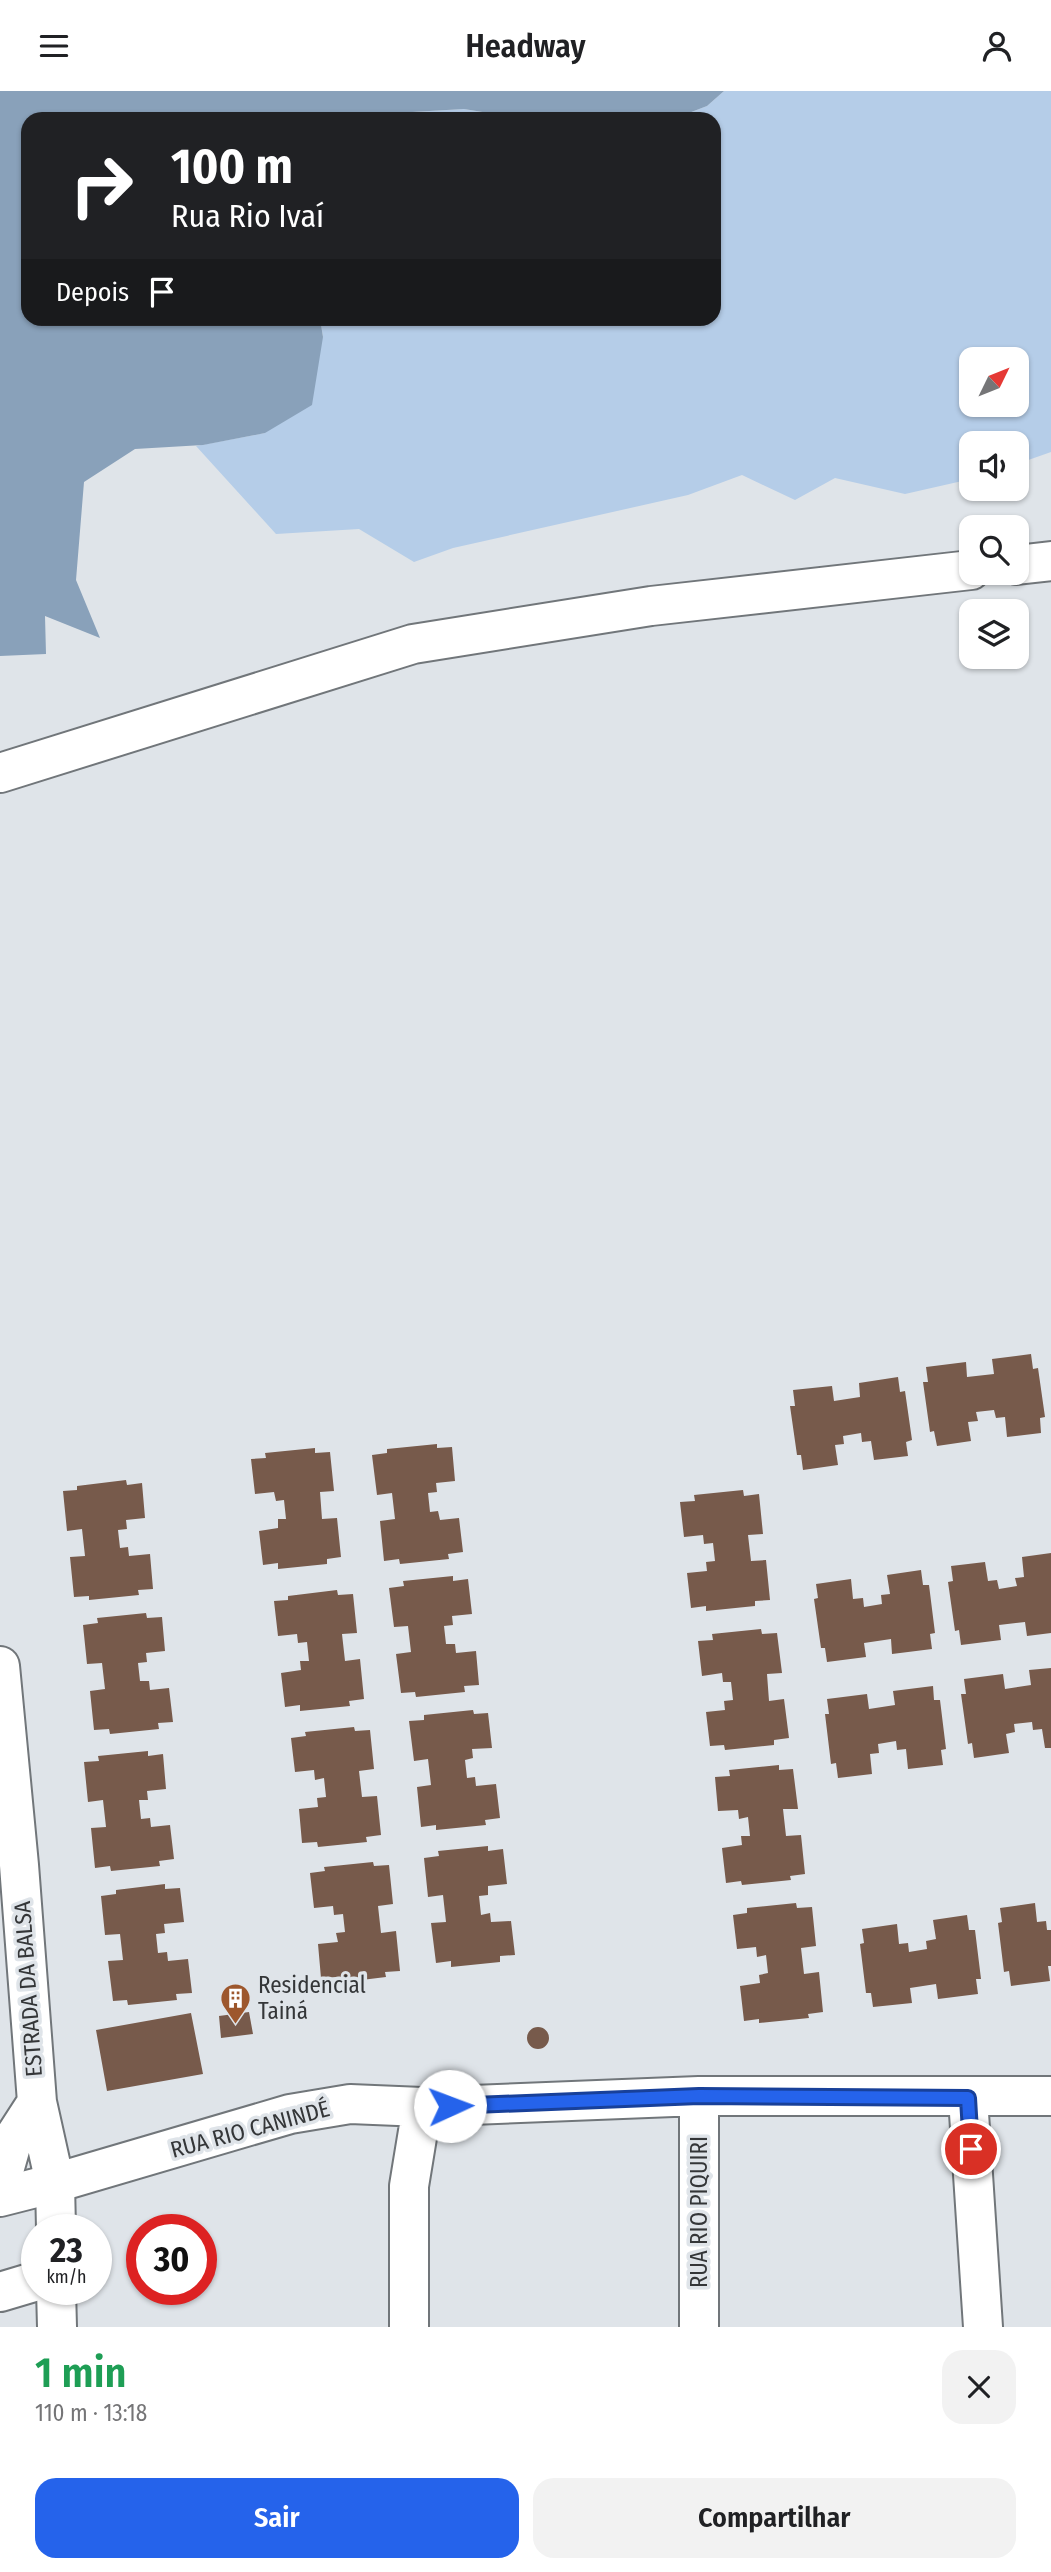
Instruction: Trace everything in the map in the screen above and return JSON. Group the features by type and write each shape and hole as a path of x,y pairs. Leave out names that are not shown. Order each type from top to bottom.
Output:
{"street":[{"path":"1029,564 1051,561"},
{"path":"0,773 413,644 651,605 959,571"},
{"name":"ESTRADA DA BALSA","path":"0,1666 19,1865 37,2102 55,2183 56,2214"},
{"name":"RUA RIO CANINDÉ","path":"0,2197 290,2114 350,2104 422,2107 699,2096 1051,2097"},
{"name":"RUA RIO PIQUIRI","path":"699,2096 699,2327"},
{"path":"968,2098 983,2327"},
{"name":"ESTRADA DA BALSA","path":"0,2185 13,2139 37,2102"},
{"path":"410,2327 409,2186 422,2107"},
{"path":"0,2292 21,2286"},
{"path":"57,2305 57,2327"}],"shaded area":[{"path":"0,91 724,91 707,106 691,112 482,112 464,109 412,112 21,112 21,326 321,326 323,337 312,405 265,433 203,445 135,449 84,482 76,580 100,638 45,616 46,654 0,656"},
{"path":"724,91 1051,91 1051,452 1029,460 1029,431 959,431 959,482 905,494 835,478 795,500 742,475 688,495 453,548 414,562 359,529 276,534 196,446 265,433 323,337 321,326 721,326 721,112 691,112 707,106"},
{"path":"464,109 482,112 412,112"}],"building":[{"path":"1031,1354 1033,1369 1038,1368 1045,1417 1040,1418 1041,1433 1007,1437 1005,1417 996,1418 994,1410 976,1412 978,1421 968,1422 971,1441 937,1446 934,1431 930,1432 923,1382 928,1382 926,1367 966,1362 967,1377 994,1374 992,1359"},
{"path":"898,1377 900,1392 905,1391 912,1440 906,1442 908,1456 874,1460 871,1441 862,1442 861,1433 843,1436 844,1444 835,1445 838,1465 803,1470 801,1455 797,1455 790,1406 795,1406 793,1390 832,1386 834,1401 860,1397 859,1383"},
{"path":"437,1444 437,1448 452,1447 455,1481 436,1483 437,1492 428,1493 430,1512 438,1511 440,1520 459,1518 463,1552 448,1554 449,1559 400,1564 399,1559 384,1561 380,1521 395,1519 392,1493 377,1495 372,1455 387,1453 387,1449"},
{"path":"315,1448 315,1453 330,1452 334,1491 320,1492 322,1519 337,1518 341,1557 327,1559 327,1564 278,1569 278,1563 263,1565 259,1531 278,1528 278,1519 286,1519 284,1500 276,1501 274,1492 255,1494 251,1459 266,1458 265,1453"},
{"path":"126,1480 127,1485 142,1483 145,1518 126,1520 127,1529 118,1530 120,1548 128,1547 129,1556 150,1554 153,1589 138,1590 139,1595 89,1600 89,1596 74,1597 70,1557 85,1556 82,1529 67,1531 63,1491 77,1490 77,1486"},
{"path":"743,1490 744,1496 759,1494 763,1534 748,1535 751,1561 766,1560 770,1600 755,1601 755,1606 706,1611 706,1606 691,1608 687,1573 707,1571 706,1562 715,1561 713,1543 704,1544 703,1535 684,1537 680,1502 695,1501 694,1495"},
{"path":"1051,1553 1051,1633 1027,1636 1025,1622 999,1625 1001,1640 961,1645 959,1630 955,1631 948,1582 953,1581 951,1566 985,1562 988,1581 997,1580 999,1589 1017,1586 1015,1578 1024,1577 1022,1557"},
{"path":"921,1570 923,1585 929,1585 935,1633 930,1634 932,1649 892,1654 891,1639 864,1643 866,1657 827,1662 825,1648 821,1648 814,1599 818,1598 816,1584 851,1579 853,1599 863,1598 864,1607 882,1604 881,1595 890,1594 887,1575"},
{"path":"453,1576 453,1581 468,1579 472,1614 452,1616 453,1625 444,1626 446,1644 455,1644 456,1653 476,1651 479,1685 464,1686 465,1692 416,1697 415,1692 401,1693 396,1654 411,1652 408,1626 394,1627 389,1588 404,1586 403,1581"},
{"path":"337,1590 338,1595 353,1594 357,1633 342,1634 345,1661 360,1659 364,1699 349,1701 350,1706 300,1711 300,1705 285,1707 281,1673 301,1670 300,1661 309,1661 307,1642 298,1643 297,1634 278,1636 274,1601 288,1600 288,1596"},
{"path":"146,1613 147,1618 162,1617 165,1651 146,1653 147,1662 138,1663 140,1681 149,1681 150,1690 169,1688 173,1722 158,1723 159,1729 110,1734 109,1729 94,1730 90,1691 105,1689 102,1663 87,1664 83,1625 98,1623 97,1618"},
{"path":"761,1629 762,1634 777,1633 782,1673 767,1674 769,1701 784,1699 789,1738 774,1740 774,1745 725,1750 724,1745 710,1746 706,1712 725,1710 724,1701 733,1700 731,1682 723,1682 722,1673 702,1676 698,1641 713,1640 712,1634"},
{"path":"1051,1668 1051,1748 1045,1748 1042,1729 1033,1730 1032,1722 1014,1724 1015,1732 1006,1734 1009,1753 974,1758 972,1743 968,1744 961,1694 966,1694 964,1679 1003,1674 1005,1689 1031,1685 1029,1670"},
{"path":"933,1686 934,1700 940,1700 946,1749 941,1750 943,1765 908,1769 906,1749 897,1750 896,1741 878,1744 879,1753 870,1754 872,1774 838,1778 836,1763 831,1764 825,1714 829,1714 827,1699 867,1694 869,1709 895,1705 893,1691"},
{"path":"473,1710 474,1714 488,1713 492,1748 472,1749 473,1758 465,1760 467,1778 475,1777 476,1786 496,1784 500,1818 485,1820 486,1825 436,1830 436,1825 421,1827 417,1787 431,1785 428,1759 414,1761 409,1721 424,1720 424,1715"},
{"path":"354,1727 355,1731 370,1730 374,1769 359,1771 362,1797 377,1796 381,1835 366,1837 367,1842 318,1847 317,1842 302,1843 299,1809 318,1807 317,1798 326,1797 324,1778 315,1780 314,1770 295,1772 291,1738 306,1736 305,1732"},
{"path":"148,1751 148,1756 163,1754 166,1789 147,1791 148,1800 139,1800 141,1819 150,1818 151,1827 170,1825 174,1859 159,1861 160,1866 111,1871 110,1866 95,1868 91,1828 106,1827 103,1800 88,1802 84,1762 99,1761 98,1756"},
{"path":"779,1765 779,1770 793,1769 798,1809 783,1809 786,1836 801,1835 805,1874 790,1876 791,1880 742,1885 741,1881 726,1883 722,1848 742,1845 741,1836 750,1836 748,1817 739,1819 738,1810 718,1811 715,1777 730,1776 729,1770"},
{"path":"488,1846 488,1851 503,1849 507,1884 488,1886 488,1895 479,1896 481,1915 490,1913 491,1922 511,1921 515,1955 500,1956 500,1962 451,1967 451,1961 436,1963 431,1923 446,1922 443,1895 428,1897 424,1858 439,1856 438,1851"},
{"path":"373,1862 374,1866 389,1865 393,1904 378,1906 381,1933 396,1931 400,1971 385,1972 386,1977 337,1983 336,1977 321,1978 318,1944 338,1942 336,1933 345,1932 343,1914 334,1915 333,1906 314,1908 310,1873 325,1871 324,1867"},
{"path":"165,1884 165,1889 180,1888 184,1922 164,1924 165,1933 156,1934 158,1953 167,1952 168,1961 188,1959 192,1993 176,1994 177,2000 128,2005 127,2000 113,2001 108,1961 123,1960 120,1934 105,1935 101,1896 116,1894 116,1890"},
{"path":"796,1903 797,1908 812,1907 816,1946 801,1948 804,1974 819,1972 823,2012 808,2014 809,2018 759,2023 759,2019 744,2021 740,1986 760,1983 759,1975 768,1973 766,1955 757,1957 756,1947 737,1949 733,1915 747,1913 747,1908"},
{"path":"1035,1903 1037,1922 1046,1921 1047,1930 1051,1930 1051,1966 1048,1966 1050,1981 1011,1986 1009,1971 1004,1972 998,1923 1002,1922 1000,1908"},
{"path":"967,1915 969,1930 975,1930 981,1979 976,1979 978,1994 938,1999 936,1984 910,1988 912,2003 873,2007 871,1993 866,1993 860,1944 864,1943 862,1929 897,1924 899,1944 908,1943 909,1952 927,1949 926,1941 936,1939 933,1920"},
{"name":"Residencial Tainá","path":"249,2012 253,2034 221,2038 219,2016"},
{"path":"191,2013 203,2074 107,2091 96,2030"},
{"path":"538,2027 546,2030 549,2038 546,2046 538,2049 530,2046 527,2038 530,2030"}],"place":[{"name":"Residencial Tainá","path":"235,2025"}],"route":[{"path":"450,2106 699,2096 968,2098 971,2149"}]}
